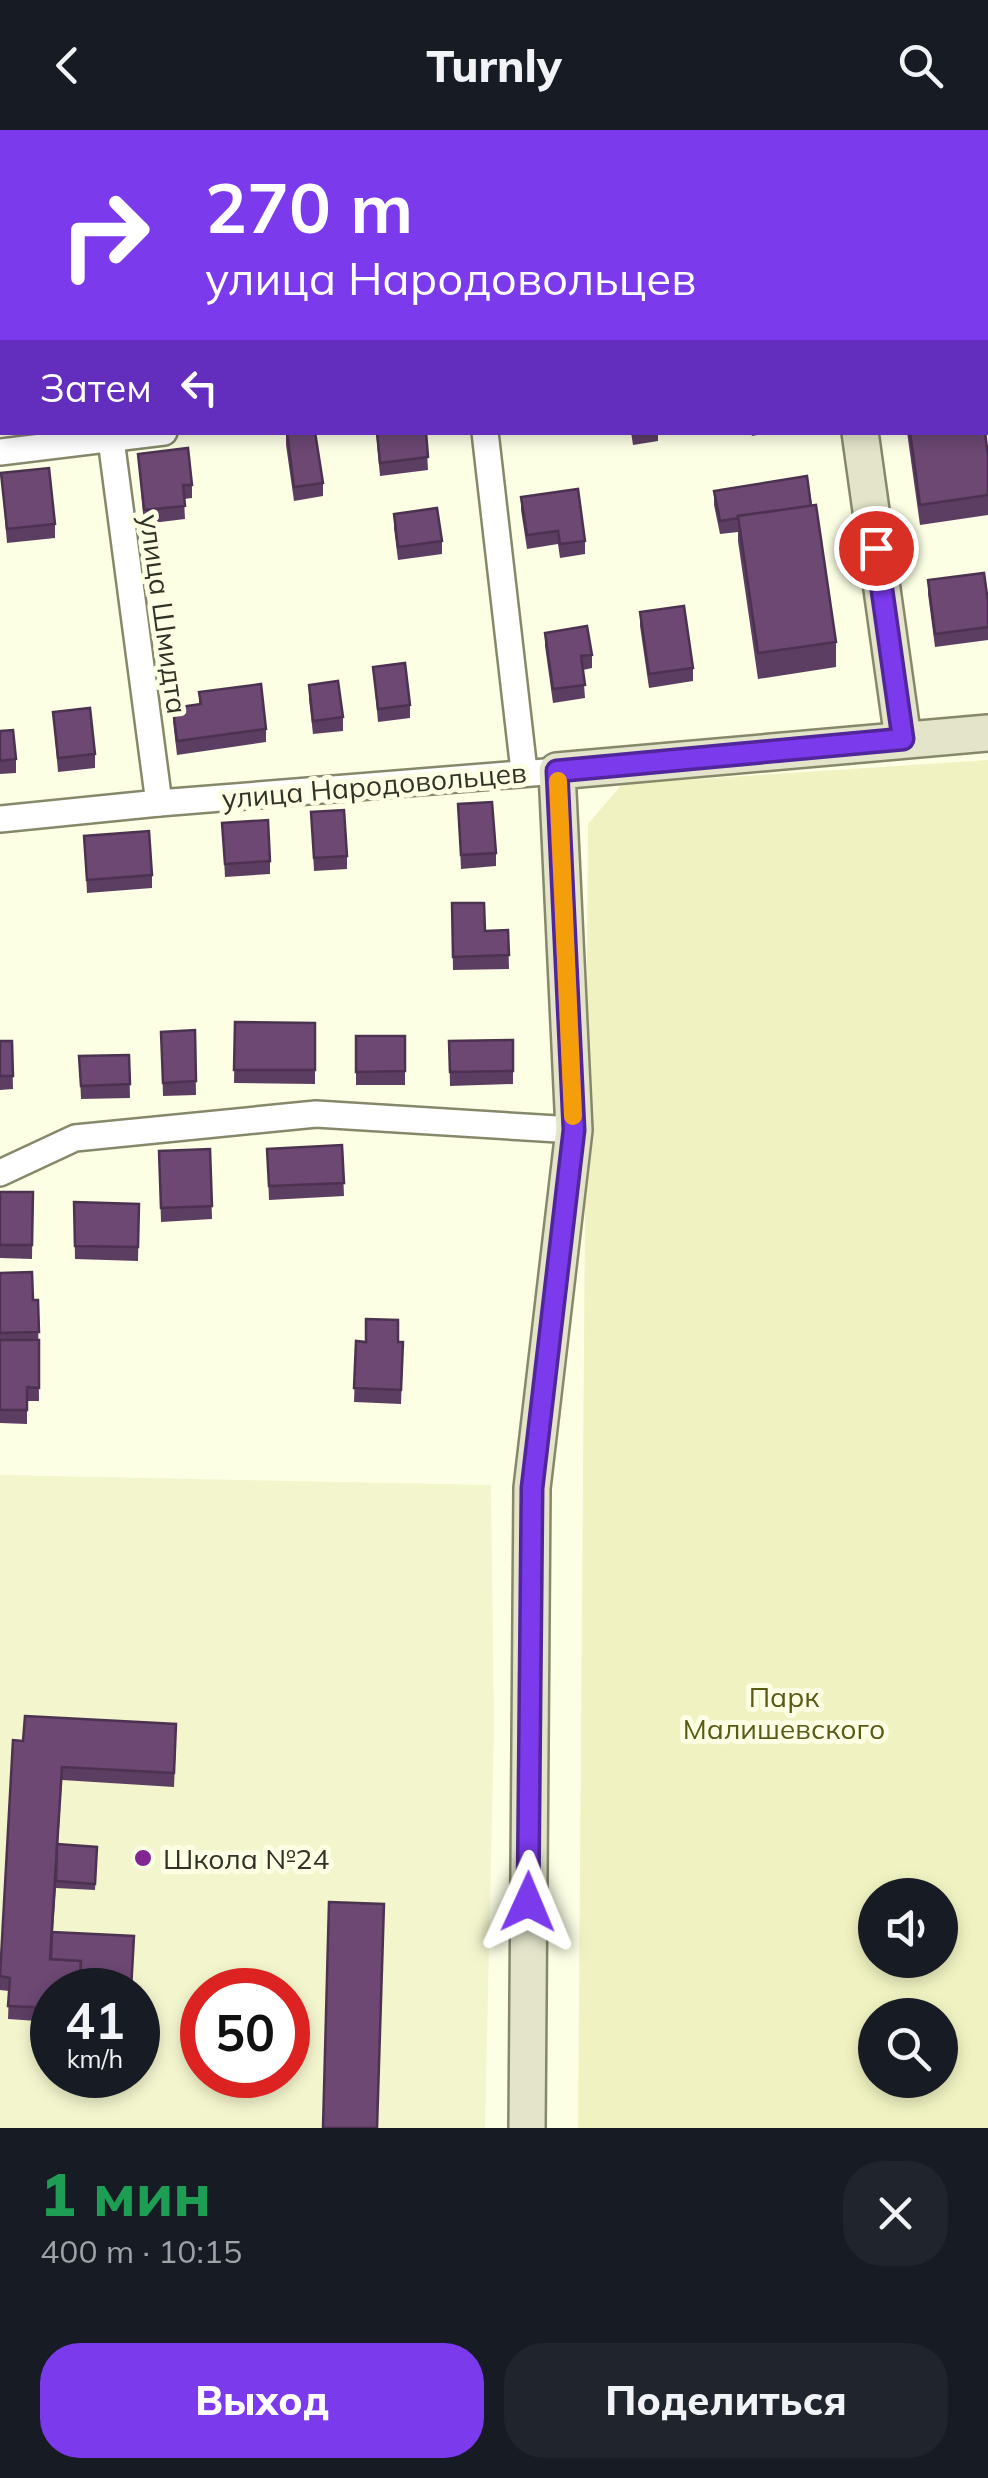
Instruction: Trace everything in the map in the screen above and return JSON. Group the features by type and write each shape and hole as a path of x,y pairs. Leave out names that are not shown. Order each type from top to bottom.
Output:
{"main road":[{"path":"860,435 903,739"},
{"name":"улица Народовольцев","path":"541,771 988,734"},
{"path":"526,2128 532,1488 574,1130 541,771"}],"street":[{"path":"485,435 541,771"},
{"path":"0,452 110,436"},
{"name":"улица Шмидта","path":"110,436 159,802"},
{"name":"улица Народовольцев","path":"0,819 541,771"},
{"path":"0,1173 75,1138 316,1114 574,1130"}],"shaded area":[{"name":"Школа №24","path":"0,1475 491,1485 494,1726 485,2128 0,2128"}],"green space":[{"name":"Парк Малишевского","path":"988,760 988,2128 578,2128 588,824 622,784"}],"building":[{"path":"287,435 315,435 323,483 294,487"},
{"path":"377,435 426,435 428,457 380,463"},
{"path":"910,435 985,435 988,495 920,505"},
{"path":"188,448 192,485 183,485 185,506 144,510 138,454"},
{"path":"49,468 55,524 7,529 1,473"},
{"path":"807,476 811,506 720,521 714,491"},
{"path":"578,489 585,541 560,544 558,531 527,535 521,497"},
{"path":"816,505 836,642 758,653 738,516"},
{"path":"437,508 442,541 398,547 394,514"},
{"path":"984,573 988,627 935,634 928,580"},
{"path":"684,606 693,668 649,674 640,612"},
{"path":"587,626 592,655 581,656 585,685 553,689 545,633"},
{"path":"405,663 410,705 378,709 373,667"},
{"path":"338,681 343,717 313,721 309,685"},
{"path":"261,684 266,729 177,741 173,708 201,704 199,692"},
{"path":"90,708 95,754 58,758 53,712"},
{"path":"13,730 16,759 0,761 0,731"},
{"path":"492,802 496,853 461,855 458,804"},
{"path":"344,810 347,856 314,858 311,812"},
{"path":"268,820 270,861 225,864 222,823"},
{"path":"149,831 152,875 87,880 84,836"},
{"path":"452,903 484,903 485,931 508,930 509,955 453,957"},
{"path":"235,1022 315,1023 315,1070 234,1070"},
{"path":"195,1030 196,1081 163,1083 161,1032"},
{"path":"356,1036 405,1036 405,1071 356,1072"},
{"path":"513,1040 513,1071 450,1072 449,1041"},
{"path":"0,1041 12,1041 13,1076 0,1076"},
{"path":"129,1055 130,1084 81,1086 79,1056"},
{"path":"342,1145 344,1183 269,1186 267,1149"},
{"path":"210,1149 212,1206 161,1208 159,1151"},
{"path":"0,1192 33,1192 32,1245 0,1245"},
{"path":"74,1202 139,1204 138,1247 75,1246"},
{"path":"32,1272 39,1332 0,1333 0,1273"},
{"path":"366,1319 398,1320 398,1342 403,1342 401,1390 354,1388 356,1341 366,1342"},
{"path":"0,1340 39,1340 39,1388 27,1387 27,1410 0,1410"},
{"path":"25,1716 176,1724 174,1773 62,1767 50,1959 81,1961 81,1968 30,1968 30,2007 8,2006 10,1978 0,1976 13,1740 23,1741"},
{"path":"57,1844 97,1847 95,1884 56,1881"},
{"path":"329,1902 384,1904 377,2128 323,2128"},
{"path":"52,1932 134,1936 132,1968 81,1968 81,1961 51,1959"}],"slow traffic":[{"path":"558,781 573,1116"}],"place":[{"name":"Школа №24","path":"143,1858"}],"route":[{"path":"528,1902 532,1488 574,1130 557,771 903,739 876,548"}]}
